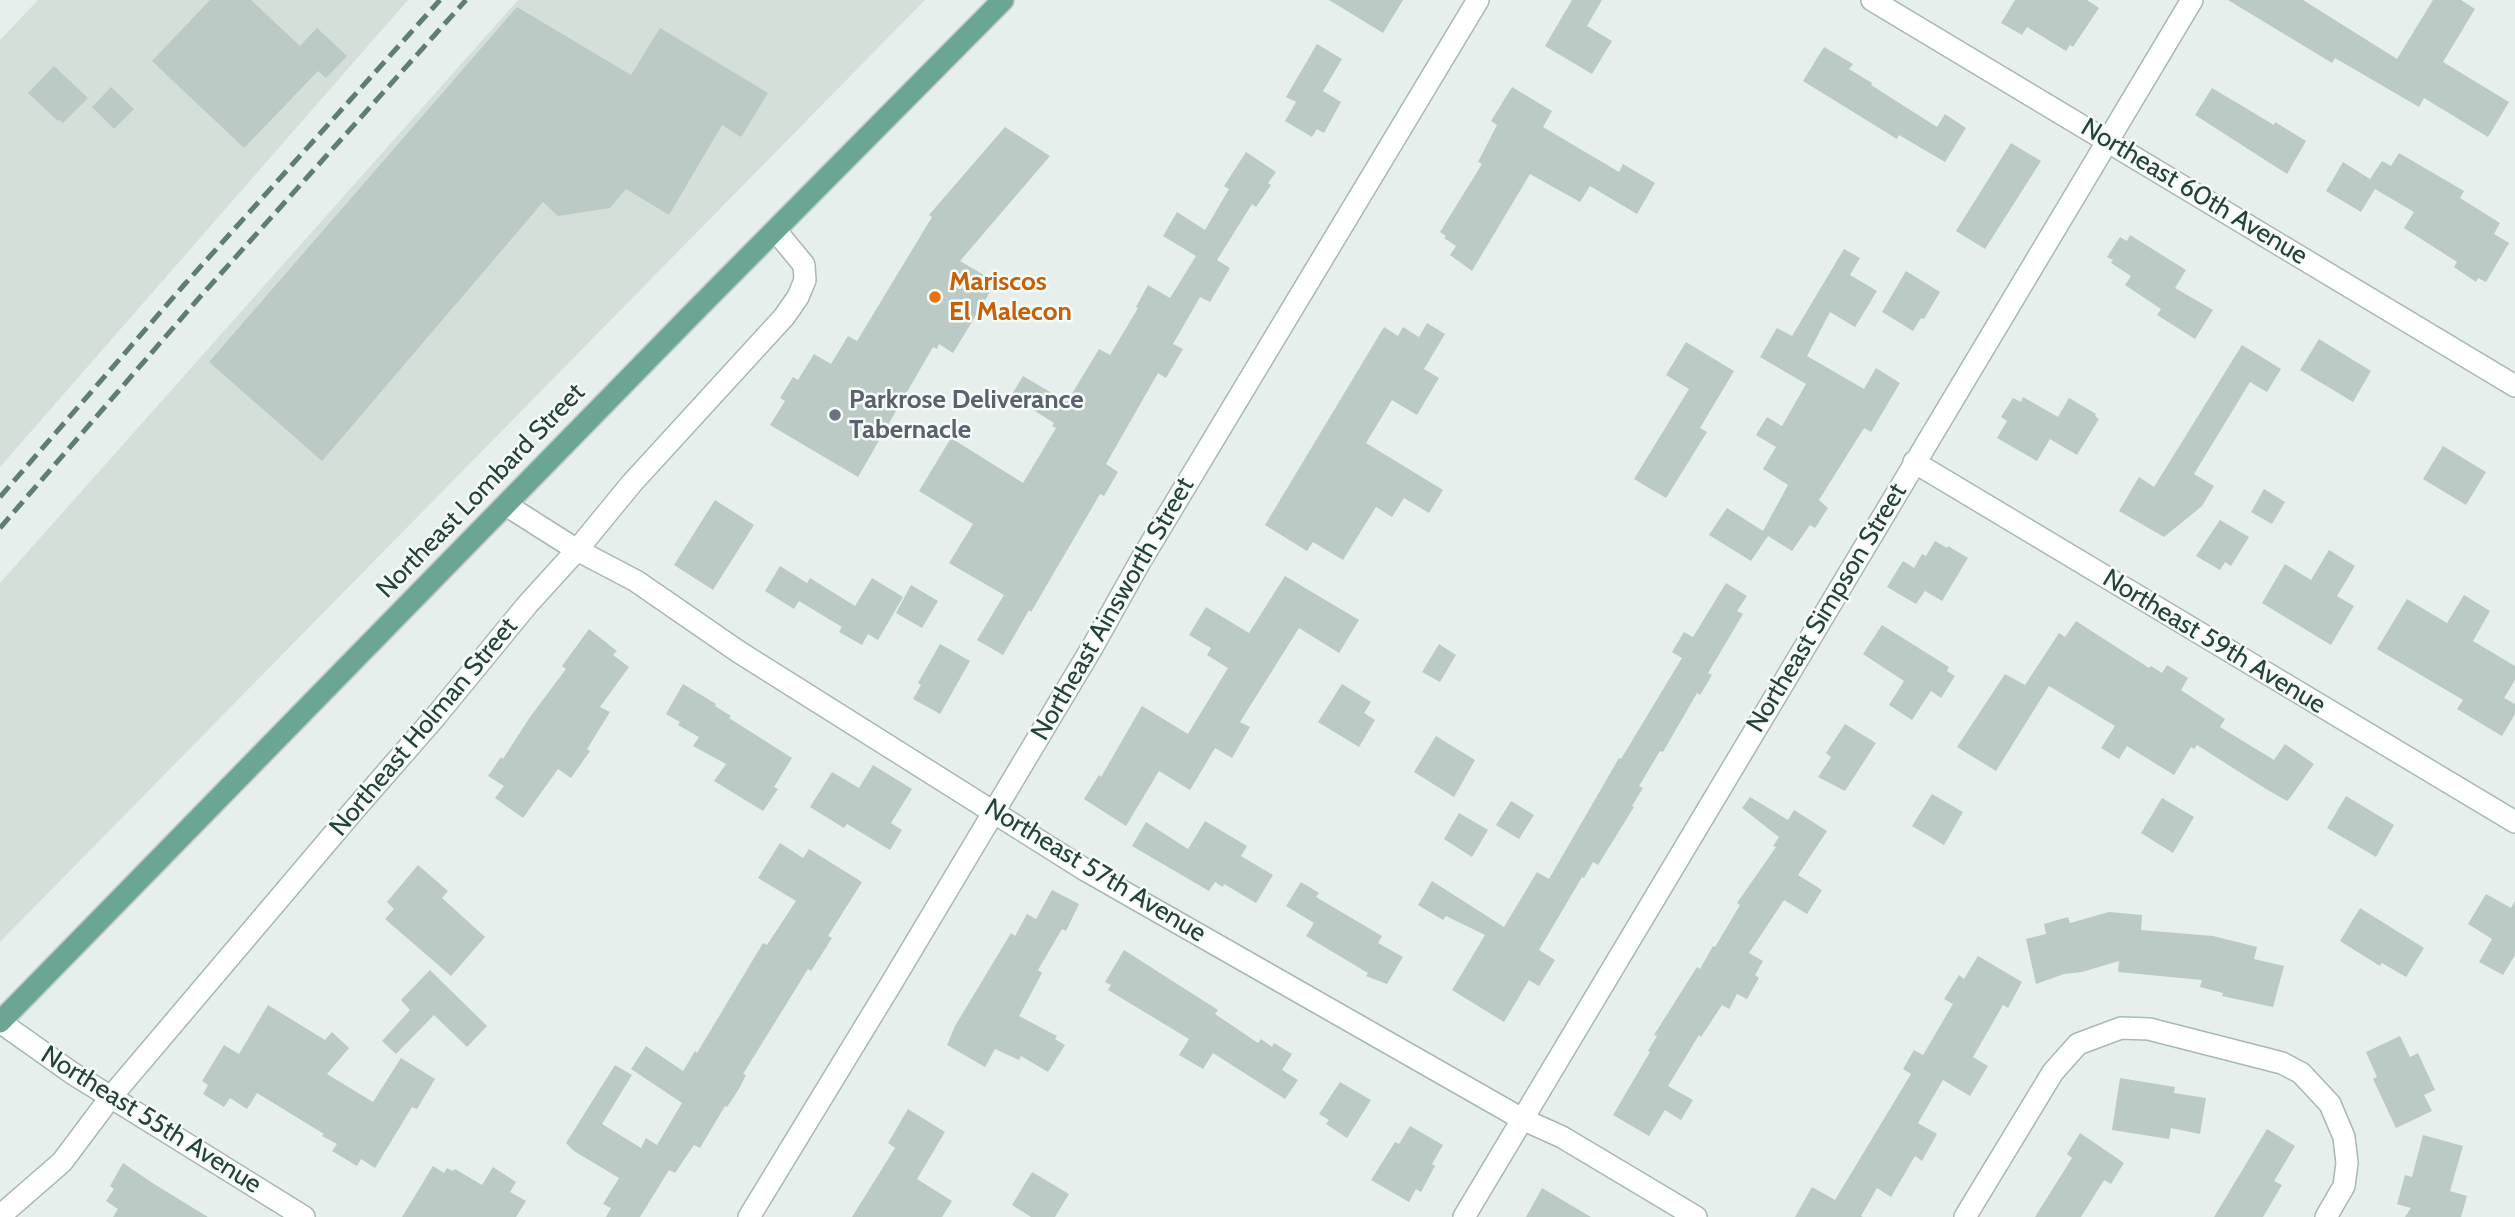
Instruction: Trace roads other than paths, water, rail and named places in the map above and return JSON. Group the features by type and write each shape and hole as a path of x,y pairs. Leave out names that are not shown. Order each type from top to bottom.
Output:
{"main road":[{"name":"Northeast Lombard Street","path":"0,1022 1003,0"}],"street":[{"name":"Northeast Ainsworth Street","path":"749,1217 1478,0"},
{"name":"Northeast 60th Avenue","path":"1872,0 2515,386"},
{"name":"Northeast Simpson Street","path":"1464,1217 2192,0"},
{"name":"Northeast Holman Street","path":"0,1216 62,1162 110,1098 436,716 503,632 577,550 632,483 784,317 798,297 805,280 804,265 776,230"},
{"name":"Northeast 59th Avenue","path":"1914,462 2515,822"},
{"name":"Northeast 57th Avenue","path":"506,505 577,550 636,582 738,652 1087,871 1522,1119 1562,1137 1696,1217"},
{"name":"Northeast 55th Avenue","path":"0,1022 110,1098 304,1217"},
{"path":"1965,1217 2053,1072 2078,1044 2121,1028 2150,1029 2282,1063 2301,1073 2330,1104 2344,1137 2347,1163 2344,1186 2326,1217"}],"railway":[{"path":"0,497 184,285 440,0"},
{"path":"0,528 199,298 466,0"}],"place":[{"name":"Mariscos El Malecon","path":"935,297"},
{"name":"Parkrose Deliverance Tabernacle","path":"835,415"}]}
